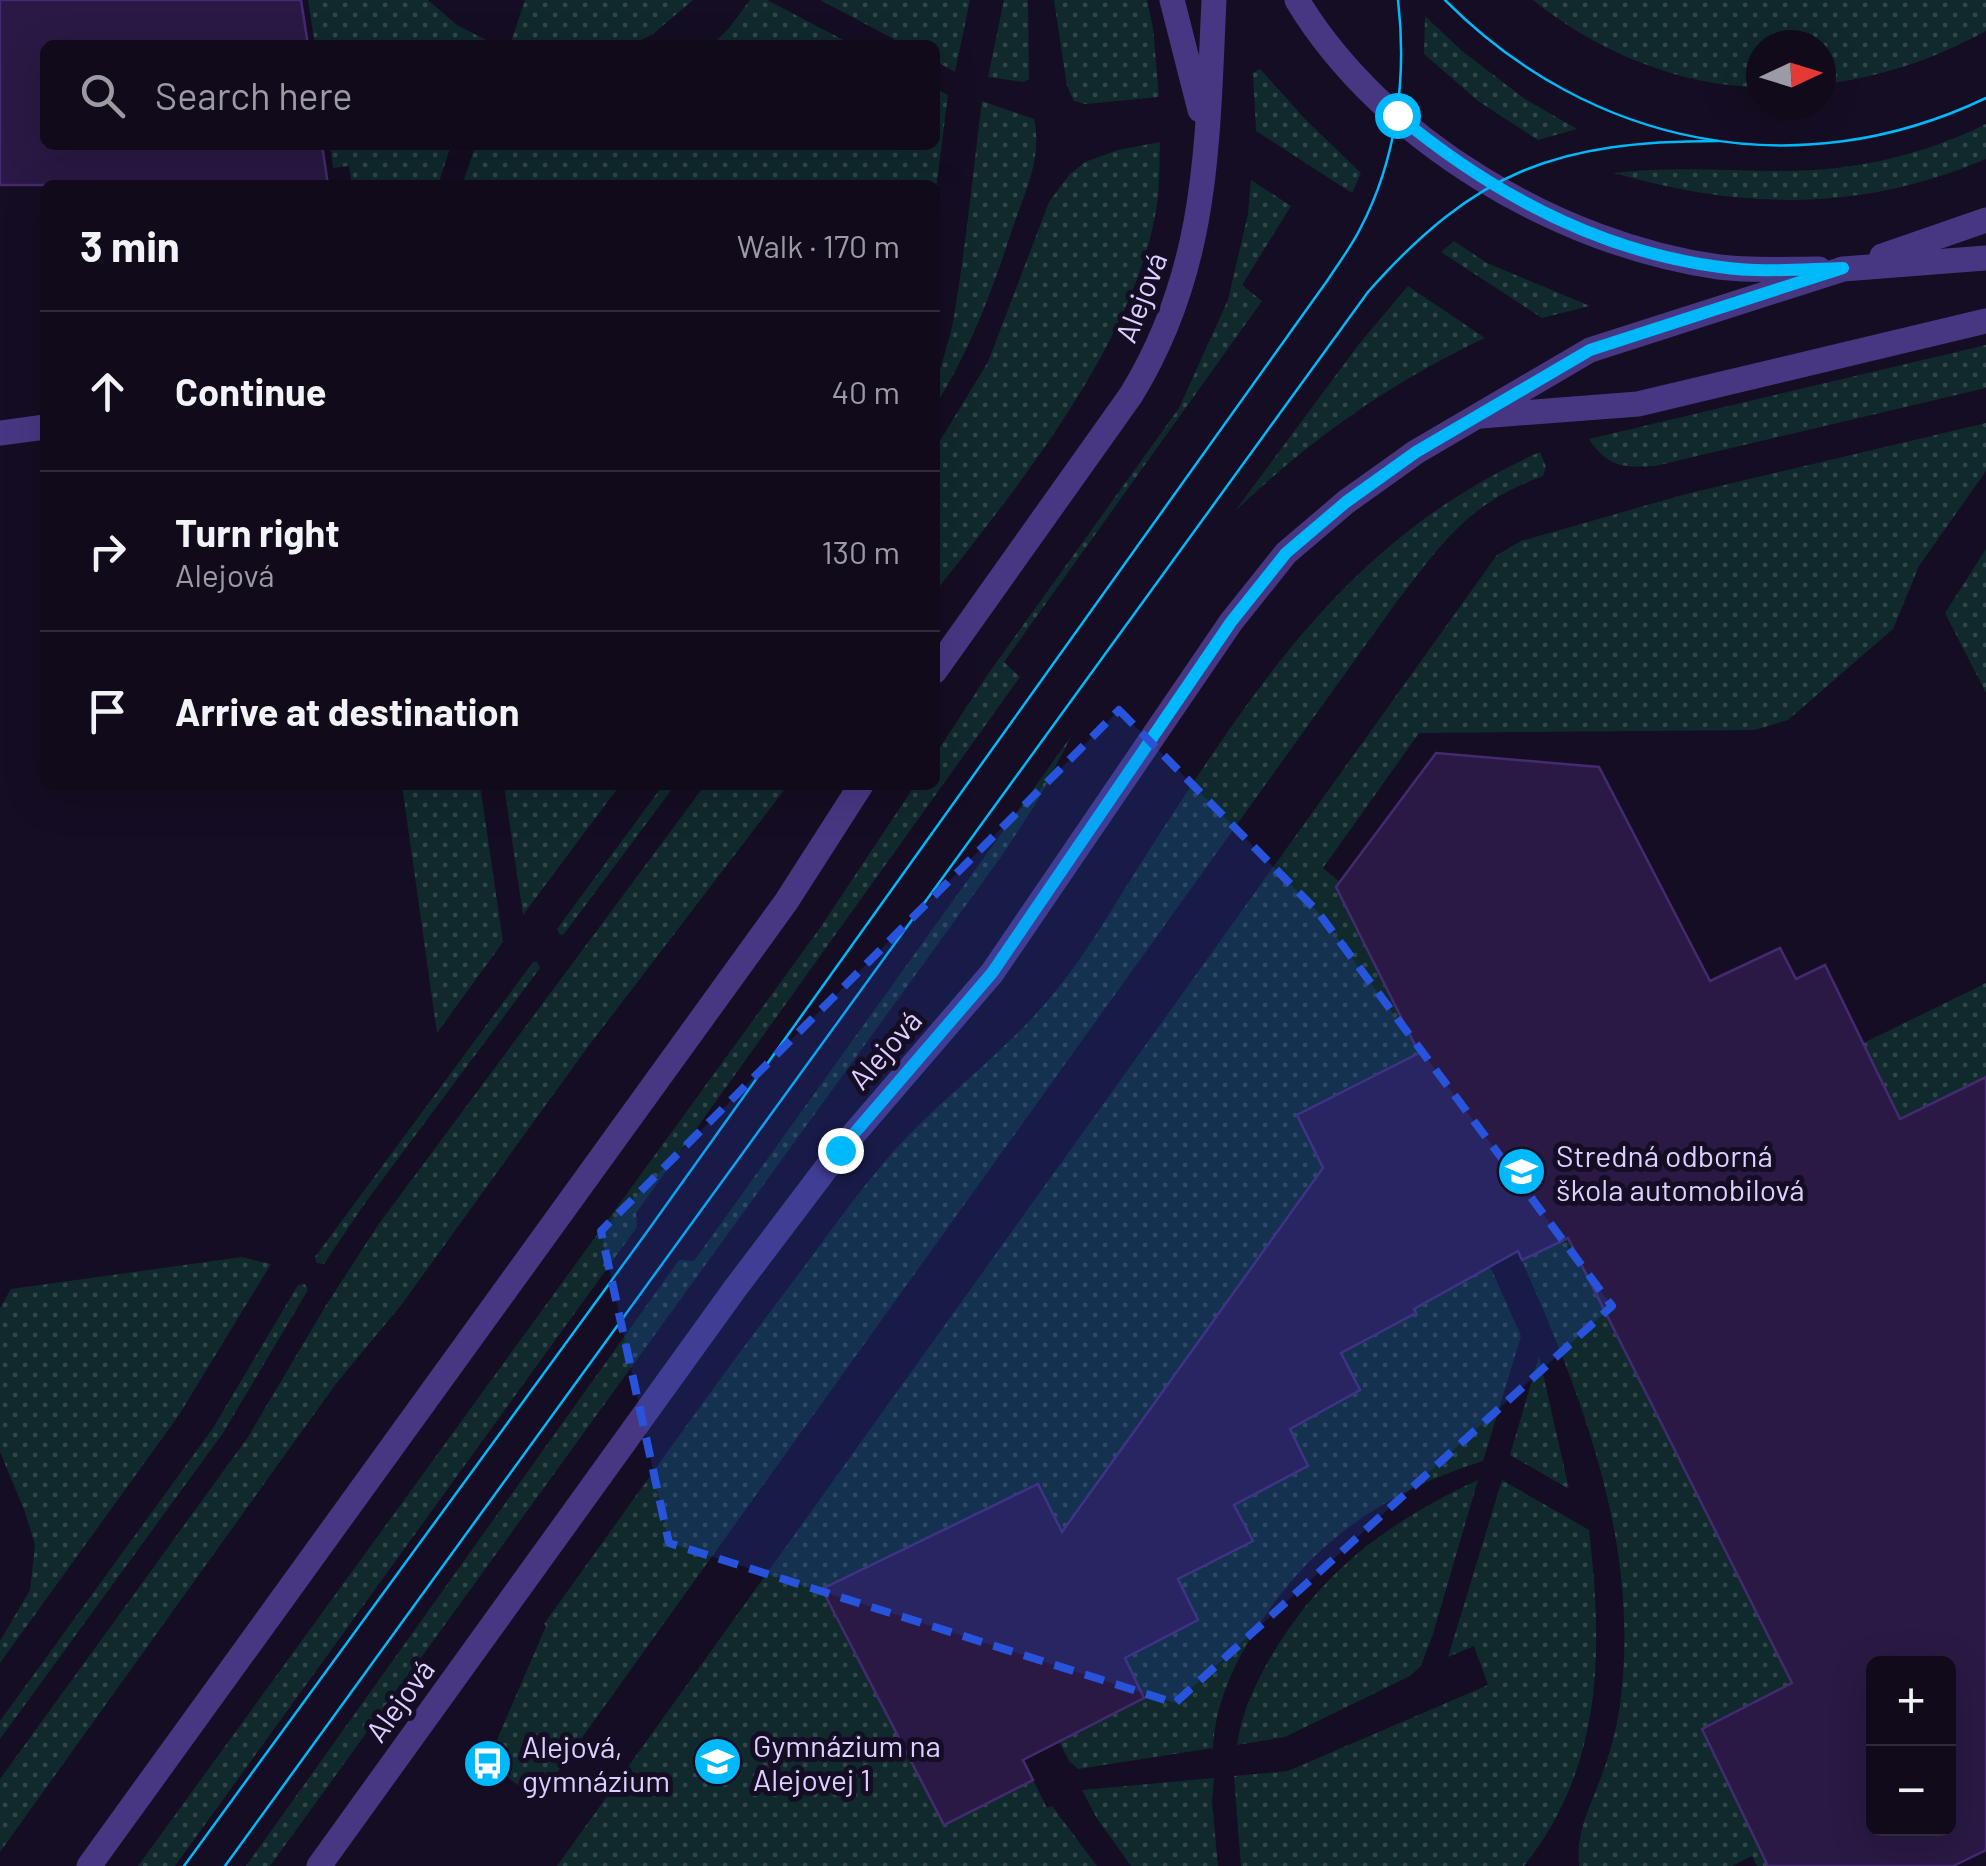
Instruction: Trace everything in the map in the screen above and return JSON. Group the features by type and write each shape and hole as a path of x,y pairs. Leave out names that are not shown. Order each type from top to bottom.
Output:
{"street":[{"path":"1172,0 1207,139"},
{"name":"Alejová","path":"940,664 1089,456 1152,360 1169,323 1194,245 1207,139 1214,0"},
{"path":"1297,0 1347,66 1436,147 1523,204 1583,231 1722,268 1843,268 1986,258"},
{"path":"1843,268 1986,220"},
{"name":"Alejová","path":"319,1866 840,1150 992,973 1242,608 1286,553 1346,502 1472,417 1590,350 1843,268"},
{"name":"Alejová","path":"1472,417 1638,404 1986,321"},
{"path":"0,434 40,428"},
{"path":"89,1866 786,902 858,790"}],"highlighted area":[{"path":"1119,710 1317,911 1612,1306 1175,1703 669,1543 601,1231"}],"green space":[{"path":"308,0 428,0 457,25 486,40 314,40"},
{"path":"525,0 693,0 641,40 512,40"},
{"path":"750,0 767,0 843,40 717,40"},
{"path":"820,0 970,0 955,72 940,64 940,40 896,40"},
{"path":"1004,0 1028,0 1029,79 1024,82 988,77"},
{"path":"1054,0 1147,0 1159,97 1085,104 1074,101 1067,86"},
{"path":"1533,0 1986,0 1986,31 1906,66 1836,82 1836,30 1746,30 1746,86 1670,73 1611,50"},
{"path":"1425,16 1462,51 1525,99 1577,129 1538,140 1478,101 1424,54"},
{"path":"1260,69 1361,173 1352,193 1256,131 1253,73"},
{"path":"940,91 948,95 937,180 464,180 474,150 940,150"},
{"path":"982,101 1034,119 1036,148 1027,189 996,276 959,364 940,397 940,372 958,289"},
{"path":"1986,124 1986,159 1893,189 1847,196 1755,199 1709,194 1614,173 1836,168 1913,152"},
{"path":"1160,142 1156,211 1143,261 1123,312 1068,412 940,586 940,441 988,362 1049,202 1069,175 1085,162 1118,150"},
{"path":"331,150 449,150 440,180 351,180 349,166 333,168"},
{"path":"1251,180 1291,206 1242,285 1262,301 1004,662 1020,677 940,789 940,747 1179,408 1228,300 1248,214"},
{"path":"1454,241 1487,263 1590,306 1542,318 1441,252"},
{"path":"1408,286 1485,338 1417,373 1353,414 1235,511 1359,344"},
{"path":"1986,345 1986,388 1655,466 1617,464 1589,439"},
{"path":"1986,423 1986,471 1919,566 1893,629 1788,720 1755,730 1419,733 1323,868 1340,882 1446,1104 1414,1120 1387,1069 1297,1115 1323,1168 1062,1532 1037,1484 822,1589 943,1822 946,1824 1033,1780 1047,1808 1052,1806 1097,1866 557,1866 1497,555 1521,541 1686,494"},
{"path":"1540,452 1546,467 1543,476 1475,512 1443,544 1395,604 538,1799 487,1763 544,1624 671,1446 882,1165 1024,1027 1072,970 1188,790 1270,674 1314,620 1362,571 1415,526 1474,486"},
{"path":"1986,549 1986,693 1945,613"},
{"path":"1072,735 1038,800 1003,854 270,1866 246,1866 679,1260 694,1261"},
{"path":"403,790 481,790 503,942 437,1033"},
{"path":"505,790 616,790 523,915"},
{"path":"659,790 671,790 564,934 560,935 557,929"},
{"path":"701,790 784,790 587,1048 402,1304 335,1385 0,1852 0,1779 248,1437 378,1225"},
{"path":"912,790 939,790 636,1213 637,1227 175,1866 138,1866 820,928"},
{"path":"533,962 540,968 324,1264 317,1263 315,1257"},
{"path":"1986,983 1986,1077 1700,1218 1835,1057"},
{"path":"1641,1201 1587,1277 1786,1672 1856,1638 1768,1866 1757,1866 1752,1856 1732,1866 1579,1866 1581,1834 1620,1707 1622,1583 1614,1527 1585,1419 1522,1261"},
{"path":"1480,1244 1521,1336 1483,1461 1445,1474 1378,1507 1348,1528 1295,1577 1236,1664 1220,1705 1213,1748 1078,1769 1059,1742 1144,1698 1125,1658 1198,1620 1178,1579 1234,1505 1308,1467 1290,1429 1359,1390 1341,1353 1415,1314 1414,1309"},
{"path":"242,1257 271,1264 179,1415 0,1663 0,1641 30,1590 35,1545 0,1452 0,1308 11,1289"},
{"path":"305,1284 308,1290 223,1433 0,1739 0,1721 213,1428 298,1285"},
{"path":"1539,1356 1569,1489 1510,1455"},
{"path":"1478,1480 1421,1666 1410,1676 1285,1737 1237,1745 1245,1711 1259,1679 1311,1599 1359,1552 1386,1532"},
{"path":"1502,1480 1589,1530 1596,1619 1592,1705 1570,1788 1550,1828 1524,1866 1241,1866 1234,1776 1288,1771 1488,1685 1474,1646 1448,1657"},
{"path":"1214,1778 1212,1802 1218,1866 1131,1866 1082,1790"}],"building":[{"path":"0,0 301,0 307,40 40,40 40,150 323,150 327,180 40,180 40,185 0,185"},
{"path":"1436,753 1599,767 1710,981 1780,948 1796,979 1825,965 1900,1119 1986,1077 1986,1850 1953,1866 1768,1866 1702,1729 1792,1683 1568,1238 1522,1260 1518,1251 1341,1353 1360,1390 1290,1429 1308,1466 1234,1505 1253,1541 1178,1579 1198,1620 1125,1658 1144,1698 1023,1760 1033,1780 944,1825 822,1589 1038,1484 1062,1532 1323,1168 1297,1115 1419,1053 1336,887"}],"tram line":[{"path":"184,1866 644,1236 1349,249 1373,202 1391,146 1400,88 1398,0"},
{"path":"1445,0 1502,50 1565,90 1631,119 1700,138 1771,145 1843,141 1915,126 1986,98"},
{"path":"225,1866 1368,292 1407,250 1446,217 1523,171 1611,147 1718,141"}],"place":[{"name":"Stredná odborná škola automobilová","path":"1521,1172"},
{"name":"Gymnázium na Alejovej 1","path":"718,1762"},
{"name":"Alejová, gymnázium","path":"487,1763"}],"route":[{"path":"840,1150 992,973 1231,622 1286,553 1346,502 1416,452 1590,350 1843,268 1722,268 1637,249 1583,231 1493,186 1397,115"}]}
